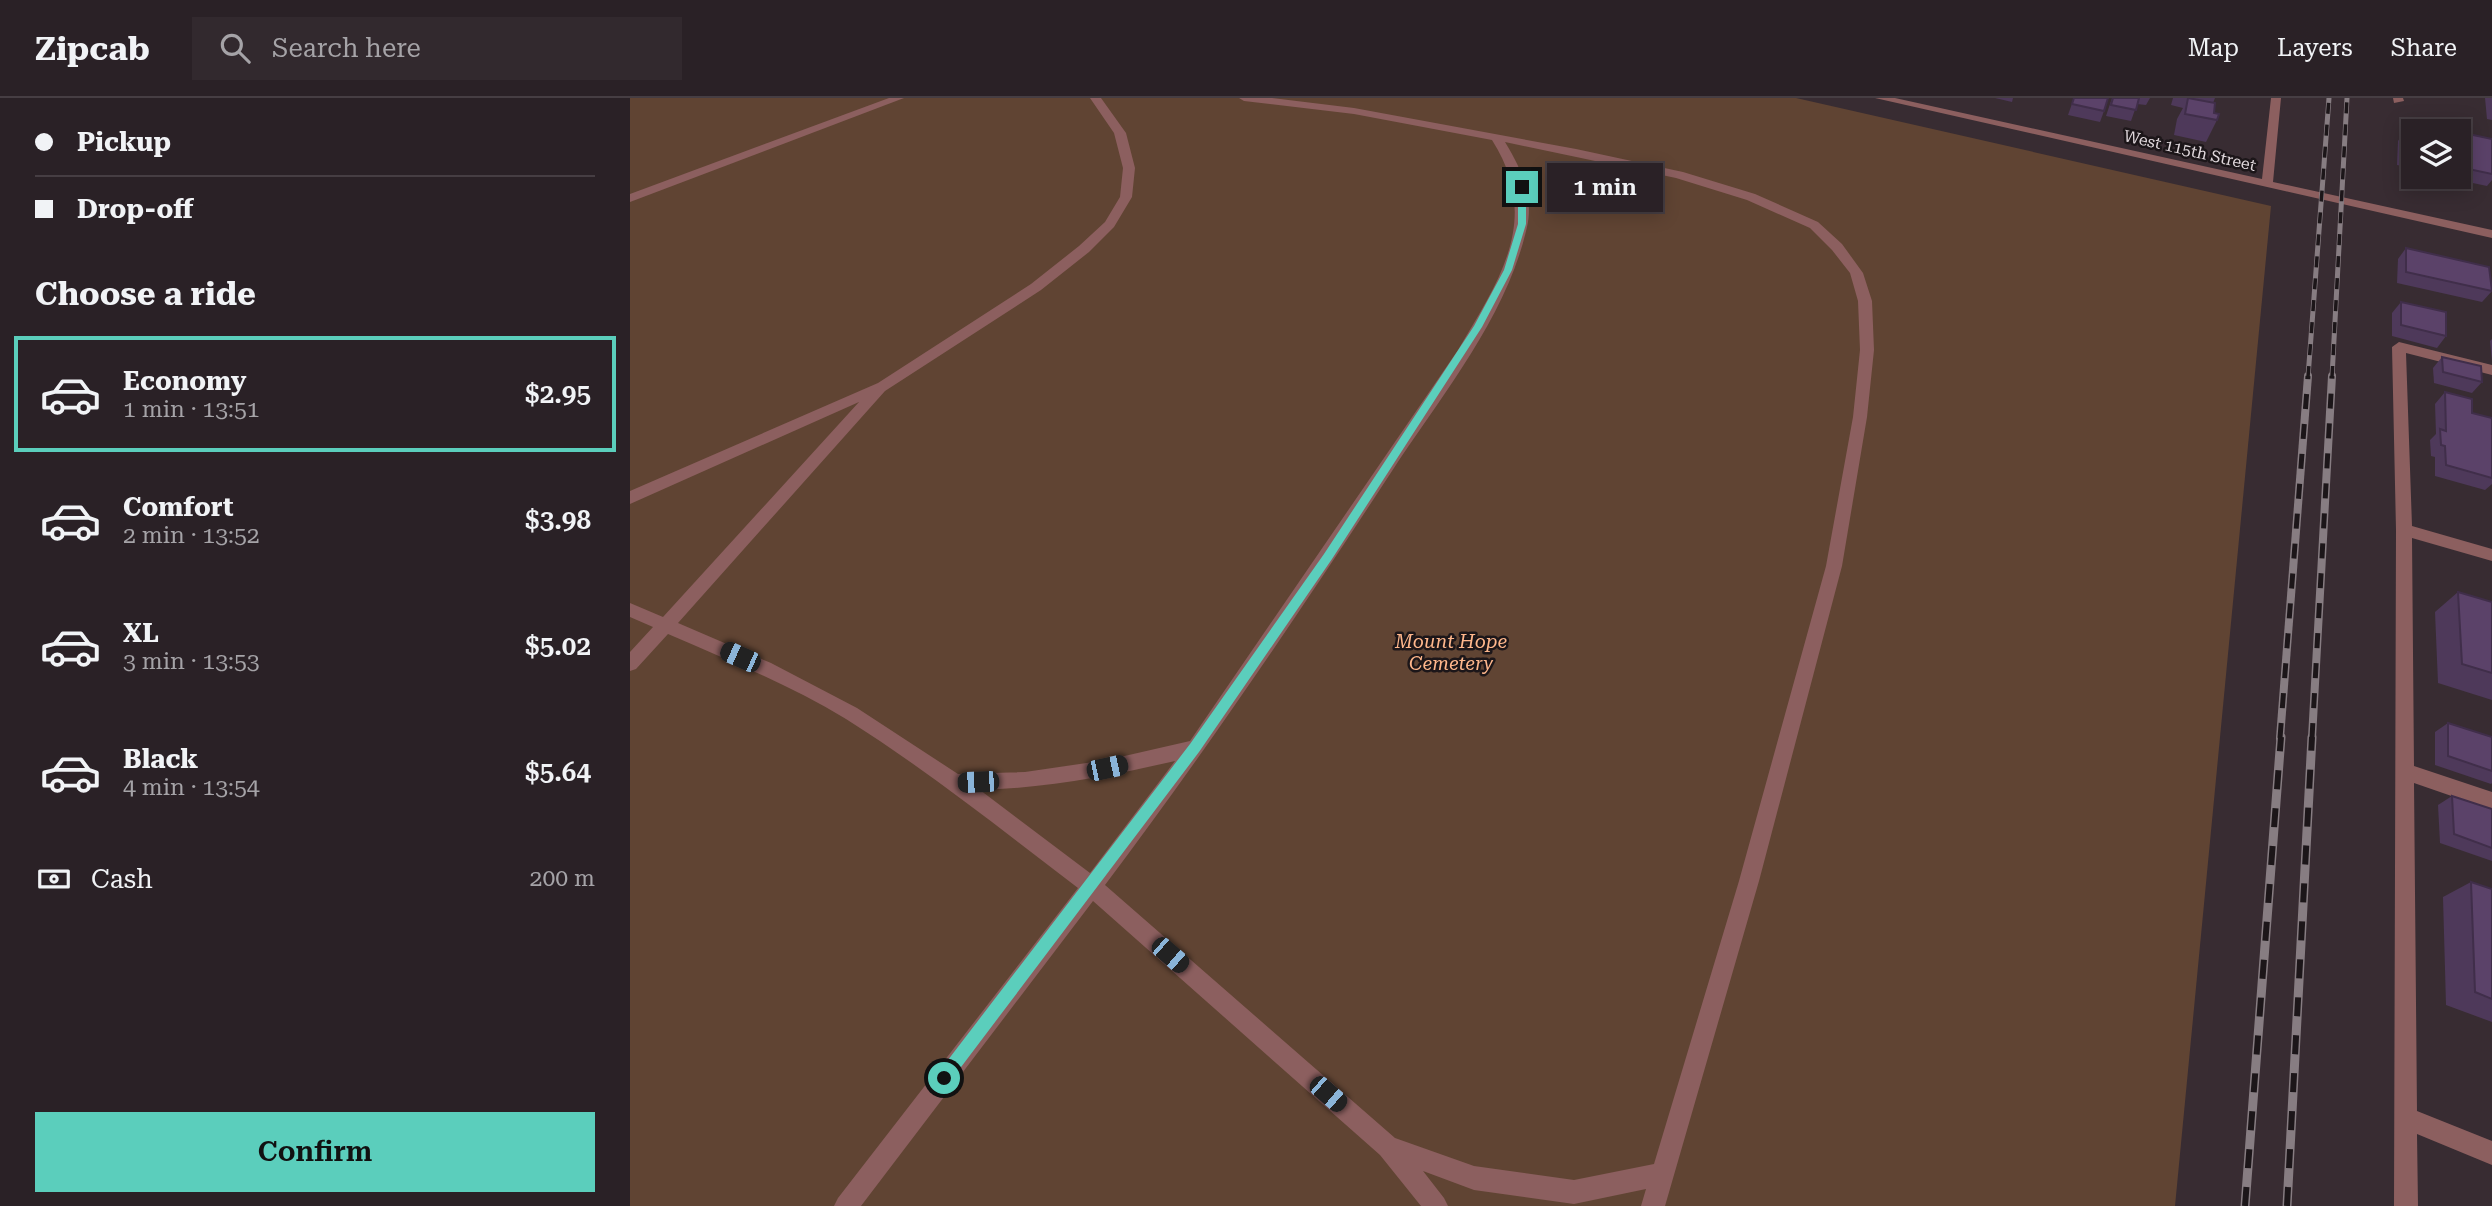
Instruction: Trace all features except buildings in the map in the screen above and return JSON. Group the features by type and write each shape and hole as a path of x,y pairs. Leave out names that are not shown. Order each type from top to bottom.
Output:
{"street":[{"path":"630,198 899,98"},
{"path":"630,498 883,386 1036,287 1084,249 1110,224 1126,197 1129,168 1120,134 1095,98"},
{"path":"1244,98 1354,111 1495,136 1679,175 1751,197 1814,225 1837,247 1856,273 1864,301 1867,350 1860,417 1834,566 1749,881 1653,1206"},
{"name":"West 115th Street","path":"1880,98 2492,234"},
{"path":"2267,184 2276,98"},
{"path":"846,1206 1195,748 1335,545 1478,327 1508,270 1522,224 1522,187 1509,157 1495,136"},
{"path":"2406,1206 2404,530 2399,347 2492,370"},
{"path":"630,664 883,386"},
{"path":"2404,530 2492,555"},
{"path":"630,610 765,668 851,713 954,783 1090,886 1388,1147 1436,1206"},
{"path":"954,783 1038,778 1107,768 1195,748"},
{"path":"2404,771 2492,801"},
{"path":"2405,1118 2492,1153"},
{"path":"1388,1147 1475,1178 1574,1192 1663,1174"}],"green space":[{"name":"Mount Hope Cemetery","path":"630,98 1796,98 2271,206 2175,1206 630,1206"}],"railway":[{"path":"2308,377 2329,98"},
{"path":"2332,377 2347,98"},
{"path":"2280,738 2308,376"},
{"path":"2312,738 2332,376"},
{"path":"2245,1206 2281,737"},
{"path":"2287,1206 2312,737"}],"route":[{"path":"944,1078 1195,748 1328,556 1478,327 1508,270 1522,224 1522,187"}]}
